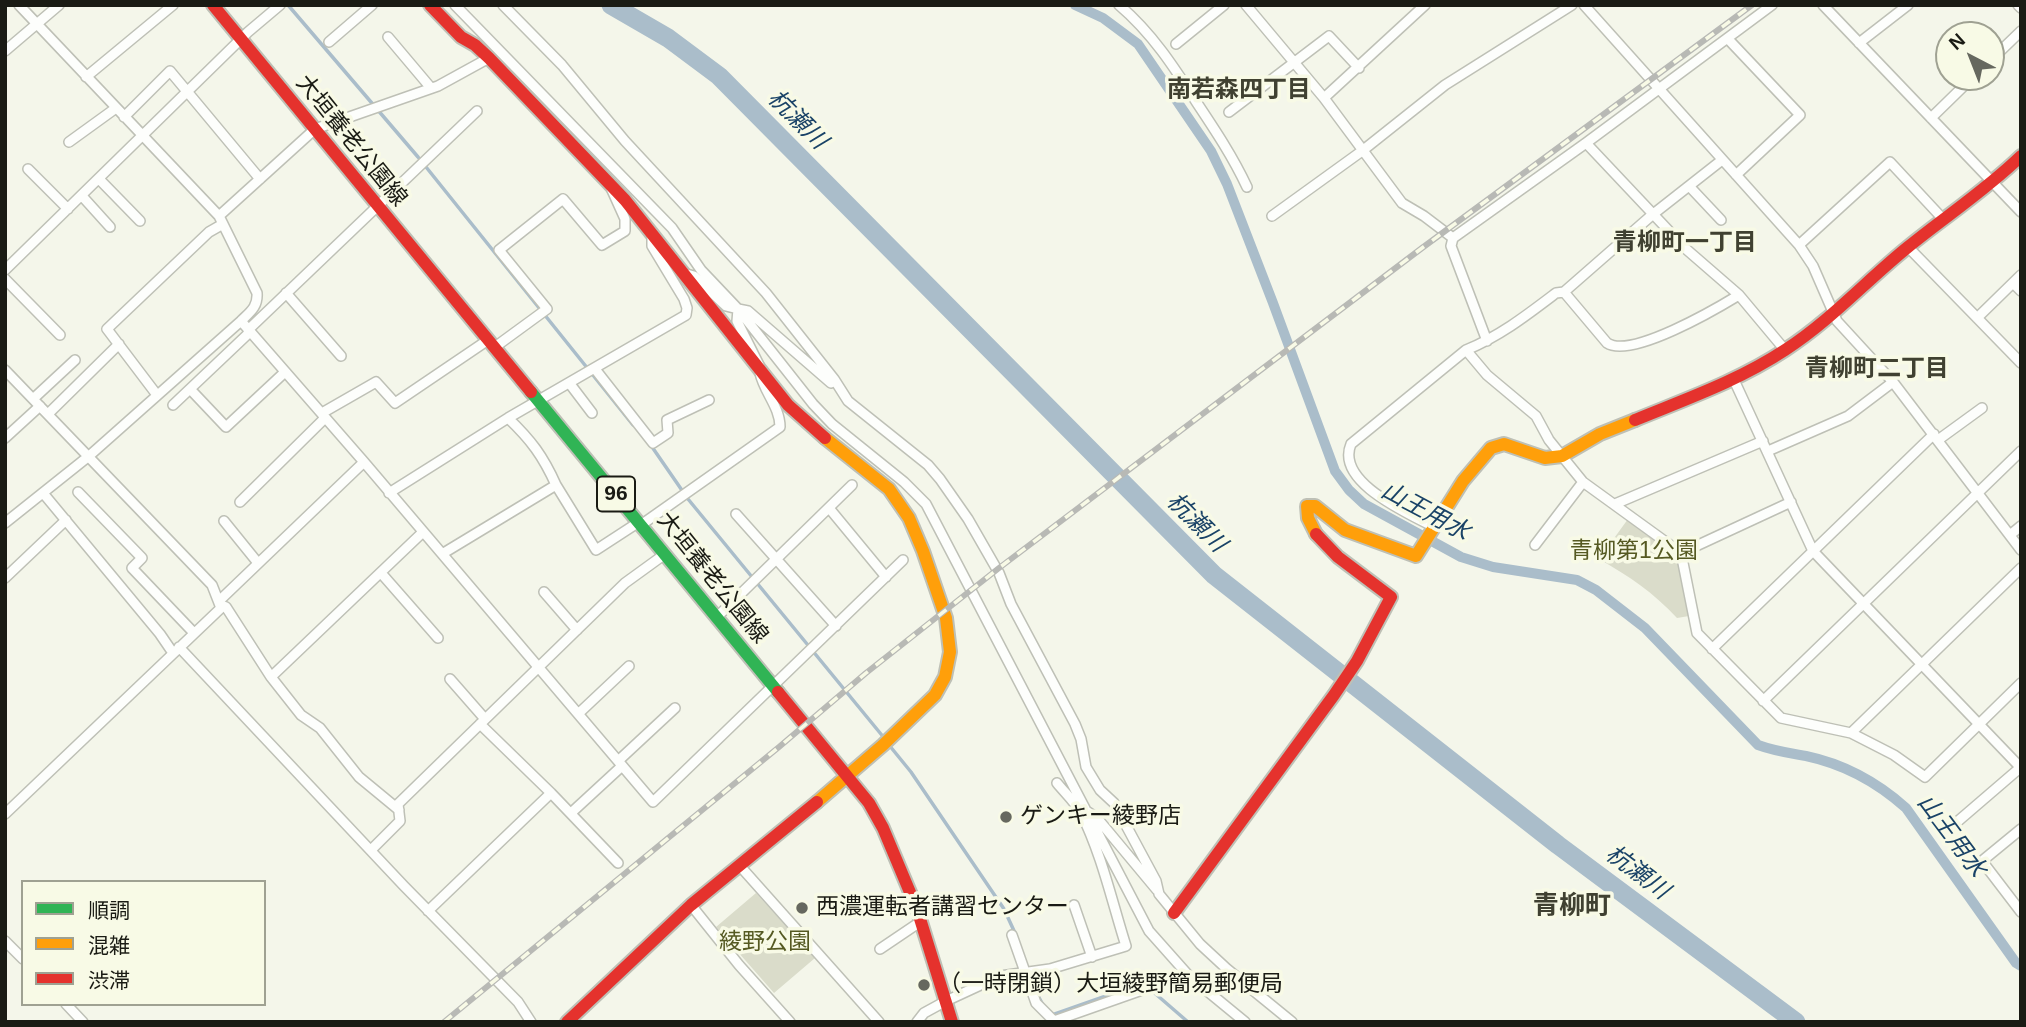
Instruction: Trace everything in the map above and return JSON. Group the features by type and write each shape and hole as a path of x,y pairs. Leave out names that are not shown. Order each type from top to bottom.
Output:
{"street":[{"path":"5,523 89,456 257,304 257,293 221,220 19,5"},
{"path":"5,51 59,5"},
{"name":"大垣養老公園線","path":"212,5 848,776 886,830 903,872 952,1022"},
{"path":"5,270 280,5"},
{"path":"329,41 372,5"},
{"path":"430,5 461,37 489,58 611,185 652,233 761,375 797,415 898,499 913,527 946,618 950,647 942,685 880,750 691,905 568,1022"},
{"path":"455,5 672,228 701,270 738,309 832,424 904,482 926,504 1083,811 1149,931 1189,976 1245,1022"},
{"path":"503,5 562,65 625,141 766,293 860,412 928,465 952,494 999,573 1011,604 1075,724 1086,767 1100,790 1114,803 1156,881 1159,894"},
{"path":"1119,5 1140,23 1161,48 1233,157 1247,187"},
{"path":"1176,44 1224,5"},
{"path":"1246,5 1324,98 1402,203 1453,238"},
{"path":"1324,98 1425,5"},
{"path":"1272,216 1362,151 1445,85 1572,5"},
{"path":"1584,5 1799,245 1813,266 1837,321 1893,382 2021,550"},
{"path":"1487,341 1451,246 1453,238 1772,5"},
{"path":"1823,5 2021,212"},
{"path":"1859,43 1909,5"},
{"path":"86,77 167,7"},
{"path":"2005,46 2021,31"},
{"path":"1229,113 1329,36 1359,68"},
{"path":"388,37 431,88"},
{"path":"1728,39 1800,115 1736,175"},
{"path":"157,395 107,329 315,129 431,88 489,58"},
{"path":"124,117 170,72 260,179"},
{"path":"1931,118 1959,91"},
{"path":"69,142 116,108"},
{"path":"173,405 376,205 477,111"},
{"path":"1586,143 1686,249 1739,295 1785,350"},
{"path":"1174,913 1334,695 1354,665 1391,597 1342,561 1323,541 1308,519 1307,506 1315,506 1345,530 1416,556 1463,481 1491,448 1504,444 1545,458 1562,456 1600,434 1734,380 1785,350 1834,313 1908,247 1993,183 2021,156"},
{"path":"1432,529 1366,487 1352,468 1348,452 1351,444 1466,350 1515,324 1556,293 1564,292 1652,215 1721,160"},
{"path":"1799,245 1890,162 1943,219"},
{"path":"28,169 68,209"},
{"path":"99,179 140,221"},
{"path":"240,502 323,415 376,382 395,403 547,309 499,250 563,199 603,245 625,231 625,219 611,193 611,185"},
{"path":"1689,186 1721,219"},
{"path":"82,196 110,227"},
{"path":"389,493 508,418 686,315 684,299 652,246 652,233"},
{"path":"1908,247 2021,363"},
{"path":"683,273 694,276 726,306 748,311 843,393"},
{"path":"1977,318 2021,275"},
{"path":"5,279 60,335"},
{"path":"2013,283 2021,291"},
{"path":"1564,292 1612,347 1665,335 1739,295"},
{"path":"286,293 341,356"},
{"path":"508,418 532,441 596,550 780,427 780,417 762,384 755,353 737,321 738,309"},
{"path":"241,321 653,802 903,560"},
{"path":"48,414 119,344"},
{"path":"1466,350 1487,375 1536,416 1549,440 1583,482 1681,553 1698,633 1781,718 1851,733 1895,755 1925,777 2021,683"},
{"path":"5,438 75,360"},
{"path":"595,369 653,443 668,433 667,420 709,400"},
{"path":"5,370 212,586 221,608 5,814"},
{"path":"190,389 226,427 285,372"},
{"path":"1734,380 1812,551 2021,767 1956,822"},
{"path":"1768,451 1848,416 1893,382"},
{"path":"570,384 592,413"},
{"path":"1712,649 1812,551 1936,437 1982,408"},
{"path":"1615,504 1763,441"},
{"path":"1763,701 2021,451"},
{"path":"220,603 364,462"},
{"path":"1535,545 1583,482"},
{"path":"442,554 556,485"},
{"path":"717,617 852,485"},
{"path":"78,492 142,558 132,569 194,633"},
{"path":"43,493 160,634 518,1002 531,1022"},
{"path":"1681,553 1791,502"},
{"path":"5,507 14,516"},
{"path":"829,508 886,577"},
{"path":"736,514 836,626"},
{"path":"5,578 66,520"},
{"path":"224,521 258,563"},
{"path":"2010,535 2021,526"},
{"path":"271,677 423,532"},
{"path":"371,849 400,821 398,804 625,583 665,554"},
{"path":"1851,733 1920,663 2021,568"},
{"path":"381,573 438,638"},
{"path":"544,592 577,631"},
{"path":"220,603 226,607 271,677 301,715 320,728 359,777 399,810"},
{"path":"578,714 629,666"},
{"path":"450,679 483,722 618,863"},
{"path":"571,813 675,708"},
{"path":"1057,783 1083,811 1097,818 1200,944 1292,1022"},
{"path":"428,911 551,793"},
{"path":"917,1022 924,1013 1000,976 1050,969 1126,946 1083,811"},
{"path":"2021,829 1982,862 2021,912"},
{"path":"740,866 879,1022"},
{"path":"691,905 790,1022"},
{"path":"1074,905 1092,957"},
{"path":"880,948 920,922"},
{"path":"1012,935 1036,1003 1054,1021 1142,990"},
{"path":"5,941 21,957"},
{"path":"68,1006 83,1022"}],"green space":[{"name":"青柳第1公園","path":"1628,519 1679,555 1689,616 1677,618 1641,586 1599,559"},
{"name":"綾野公園","path":"756,893 815,958 774,993 716,927"}],"waterway":[{"path":"288,5 418,157 633,425"},
{"name":"杭瀬川","path":"611,5 668,38 719,76 1214,575 1558,845 1796,1022"},
{"name":"山王用水","path":"1075,5 1103,18 1138,44 1211,151 1227,184 1335,471 1349,490 1364,504 1461,557 1493,567 1577,580 1596,590 1645,628 1758,745 1834,764 1883,790 1906,808 2016,963 2021,966"},
{"path":"650,444 688,499 885,739"},
{"path":"889,745 911,772 1004,909 1015,933"},
{"path":"1050,1013 1052,1015 1143,983 1188,1022"},
{"path":"1035,990 1043,1005"}],"railway":[{"path":"444,1022 866,673 999,568 1422,248 1752,5"}],"traffic: fast":[{"path":"531,392 778,692"}],"traffic: slow":[{"path":"1316,534 1308,518 1307,506 1315,506 1345,530 1416,556 1463,481 1491,448 1504,444 1545,458 1562,456 1600,434 1635,420"},
{"path":"817,802 883,745 935,695 945,677 950,652 946,618 909,518 889,489 825,438"}],"traffic: jam":[{"path":"213,5 531,392"},
{"path":"430,5 461,37 489,58 625,200 788,405 825,438"},
{"path":"1635,420 1730,380 1802,339 1893,260 2021,156"},
{"path":"1174,913 1334,695 1357,661 1391,597 1338,557 1316,534"},
{"path":"778,692 869,803 883,828 917,909 952,1022"},
{"path":"567,1022 691,905 817,802"}],"place":[{"name":"ゲンキー綾野店","path":"1006,817"},
{"name":"西濃運転者講習センター","path":"802,908"},
{"name":"（一時閉鎖）大垣綾野簡易郵便局","path":"924,985"}],"district":[{"name":"南若森四丁目","path":"1239,90"},
{"name":"青柳町一丁目","path":"1685,243"},
{"name":"青柳町二丁目","path":"1877,369"},
{"name":"青柳町","path":"1572,907"}]}
